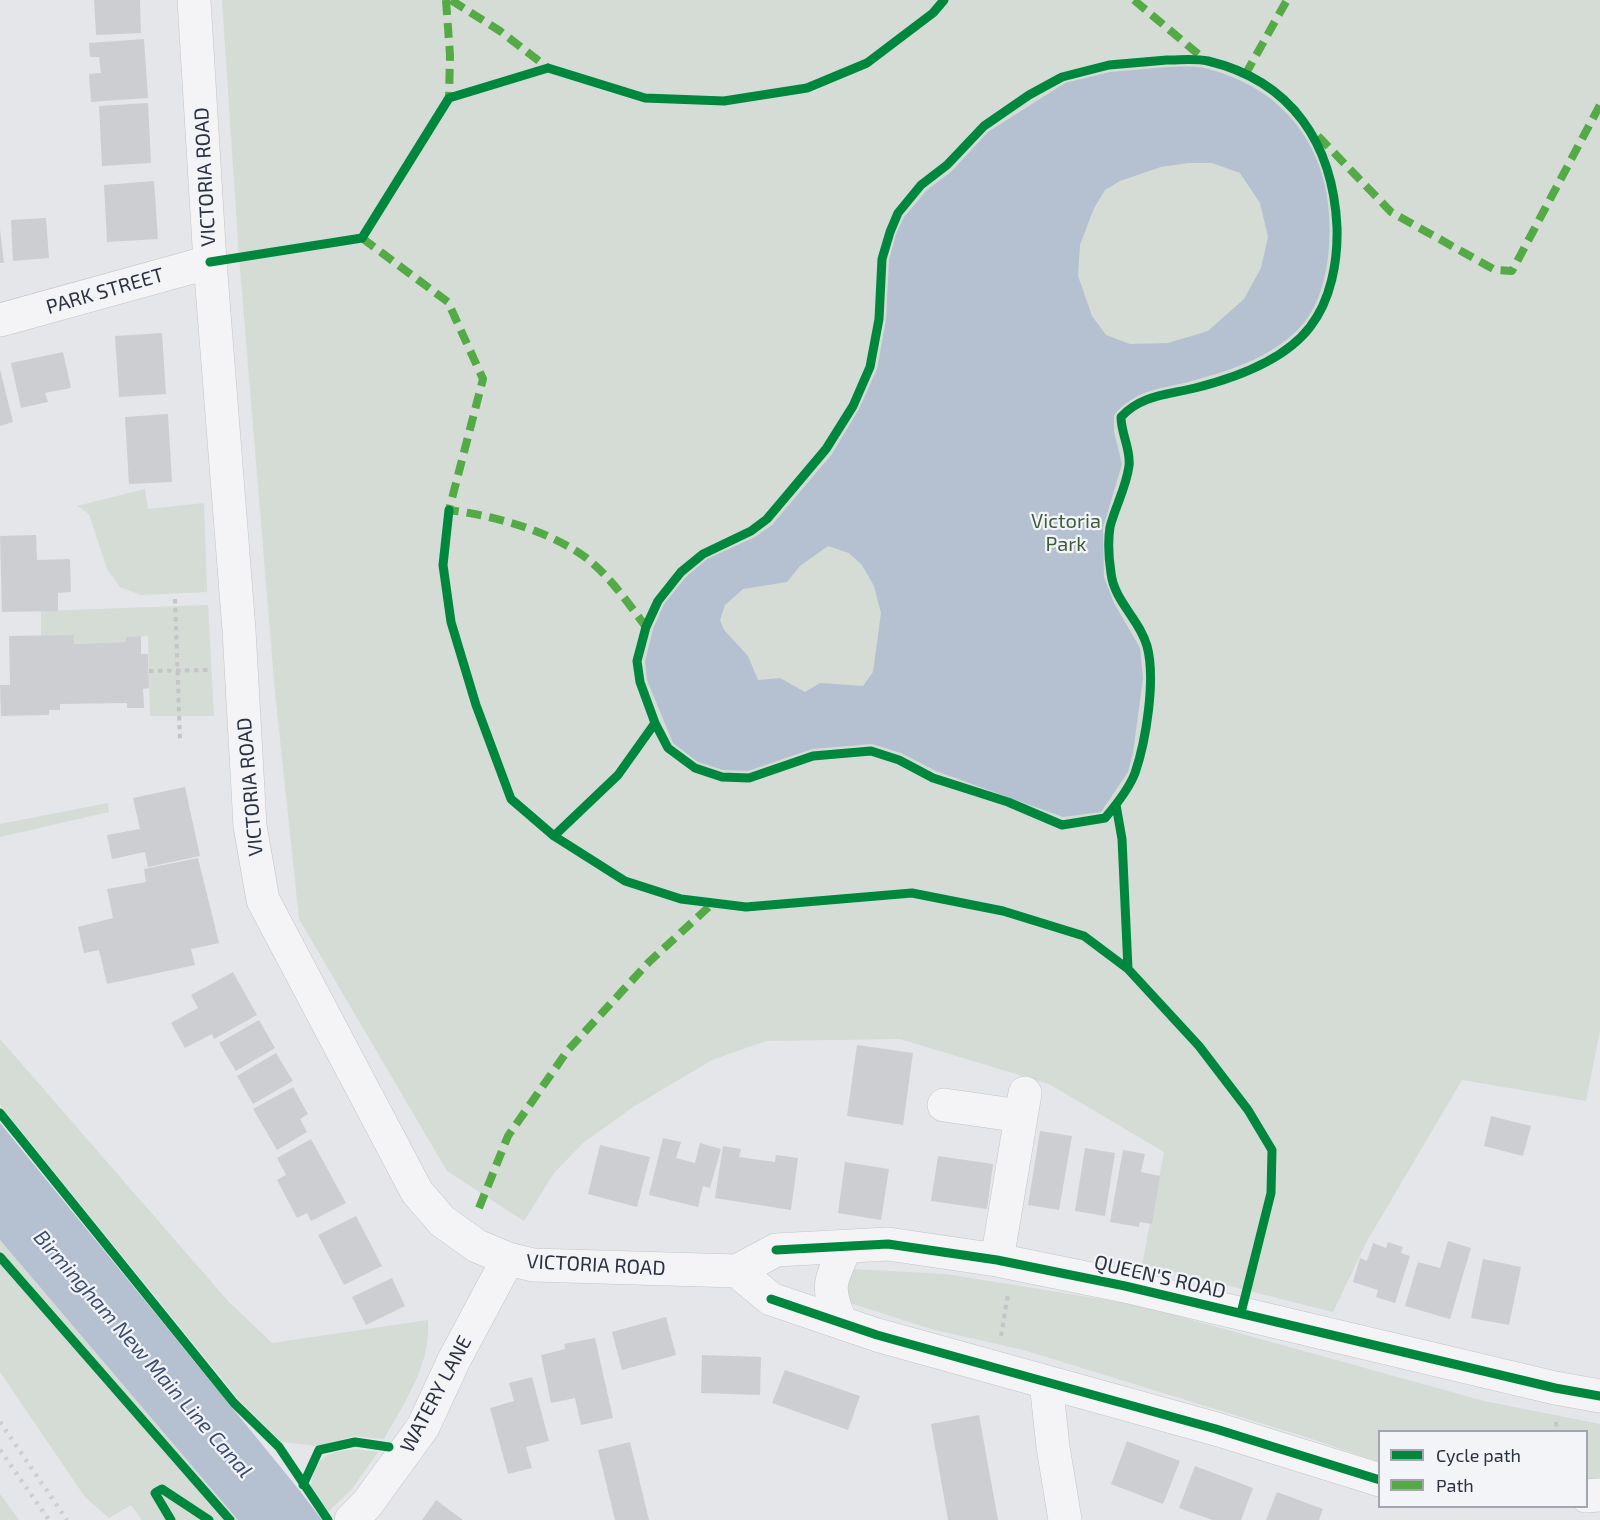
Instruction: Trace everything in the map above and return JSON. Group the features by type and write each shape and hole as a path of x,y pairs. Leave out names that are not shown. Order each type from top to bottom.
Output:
{"street":[{"name":"VICTORIA ROAD","path":"194,0 250,826 263,900 417,1192 442,1221 477,1246 508,1259 556,1267 737,1270 776,1250"},
{"name":"PARK STREET","path":"0,320 210,262"},
{"path":"944,1105 1023,1104 997,1260"},
{"name":"QUEEN'S ROAD","path":"776,1250 888,1244 997,1260 1125,1286 1555,1388 1600,1396"},
{"path":"841,1322 830,1297 831,1282 846,1247"},
{"name":"WATERY LANE","path":"359,1512 423,1427 454,1360 508,1259"},
{"path":"737,1270 771,1299 877,1335 1216,1429 1378,1479"},
{"path":"1046,1382 1053,1447 1065,1520"}],"path":[{"path":"175,599 180,741"},
{"path":"149,671 241,669"},
{"path":"995,1367 1010,1284 997,1260"}],"green space":[{"name":"Victoria Park","path":"222,0 1600,0 1600,1031 1586,1101 1462,1080 1367,1241 1333,1312 1142,1264 1164,1152 1049,1084 900,1039 766,1041 712,1060 633,1107 583,1143 554,1173 524,1221 447,1171 299,919 275,692 239,257"},
{"path":"145,489 148,509 204,503 207,592 141,595 120,587 107,569 89,514 77,506"},
{"path":"208,605 214,716 150,716 148,636 126,637 126,642 74,644 74,635 41,636 41,611"},
{"path":"108,803 109,812 0,837 0,824"},
{"path":"0,1039 228,1301 272,1343 428,1320 428,1336 421,1367 408,1397 384,1439 354,1436 318,1446 281,1442 240,1401 0,1105"},
{"path":"0,1240 238,1520 142,1520 131,1505 109,1518 85,1497 0,1372"},
{"path":"852,1269 946,1274 1138,1305 1484,1401 1600,1424 1600,1481 1588,1482 1588,1430 1378,1430 1378,1462 1309,1438 1027,1351 931,1329 844,1301"},
{"path":"355,1449 378,1452 352,1489 328,1512 311,1486 316,1468 324,1457 330,1454"},
{"path":"0,1494 19,1520 0,1520"}],"water":[{"path":"1198,67 1238,79 1264,94 1285,112 1303,134 1316,158 1325,186 1329,215 1329,247 1322,288 1309,316 1292,335 1267,353 1239,366 1141,394 1114,415 1114,432 1122,464 1103,528 1104,577 1114,603 1140,648 1143,678 1133,753 1128,772 1101,812 1063,817 936,771 901,753 872,744 812,749 748,771 723,770 698,762 673,743 647,680 645,661 653,629 664,604 686,577 707,559 755,537 772,525 832,454 859,409 877,369 886,320 889,260 896,234 904,217 927,190 952,171 988,132 1065,83 1110,72","holes":["1188,163 1212,163 1240,173 1260,203 1268,237 1261,268 1244,299 1208,331 1168,343 1130,344 1106,335 1092,316 1078,276 1080,245 1094,208 1105,190 1120,181 1161,167","828,546 849,553 862,565 874,586 881,613 873,672 863,686 820,683 805,692 780,678 758,680 748,656 724,630 720,620 725,605 743,589 787,582 800,566"]},
{"name":"Birmingham New Main Line Canal","path":"0,1123 322,1520 238,1520 0,1240"}],"building":[{"path":"94,0 140,0 141,33 96,35"},
{"path":"144,39 148,98 91,102 89,74 101,73 99,57 90,57 89,43"},
{"path":"148,103 151,163 102,166 99,106"},
{"path":"154,181 158,239 107,242 104,185"},
{"path":"46,218 49,258 13,261 11,220"},
{"path":"0,229 4,263 0,263"},
{"path":"162,333 166,394 119,397 115,336"},
{"path":"63,352 71,388 45,393 48,402 21,408 11,363"},
{"path":"0,369 13,422 0,426"},
{"path":"168,414 172,482 129,484 125,417"},
{"path":"36,535 37,560 70,559 71,592 58,593 58,611 2,612 0,536"},
{"path":"74,635 74,644 126,642 126,637 141,636 141,654 148,654 149,688 143,689 144,708 127,708 127,703 60,704 60,710 49,710 49,715 1,716 0,685 10,685 9,636"},
{"path":"185,787 200,856 148,867 145,852 112,859 107,835 140,829 133,798"},
{"path":"198,858 219,943 191,949 195,965 107,984 99,950 84,953 78,927 113,918 107,889 146,882 144,869"},
{"path":"233,972 257,1015 214,1039 212,1034 185,1048 171,1023 198,1008 191,995"},
{"path":"259,1020 275,1048 236,1071 219,1043"},
{"path":"857,1045 913,1053 903,1125 847,1116"},
{"path":"276,1053 293,1081 253,1104 237,1076"},
{"path":"293,1087 308,1114 300,1119 307,1132 277,1150 253,1109"},
{"path":"1491,1116 1531,1126 1523,1156 1484,1146"},
{"path":"1040,1131 1072,1136 1059,1210 1028,1205"},
{"path":"663,1138 681,1142 676,1158 695,1163 700,1143 721,1149 710,1188 703,1186 698,1207 649,1195"},
{"path":"311,1139 346,1203 311,1221 307,1213 297,1218 277,1180 286,1175 277,1158"},
{"path":"600,1145 650,1157 637,1207 588,1194"},
{"path":"723,1146 741,1149 739,1157 775,1162 776,1155 798,1158 791,1210 715,1198"},
{"path":"1085,1148 1115,1153 1105,1216 1075,1211"},
{"path":"1123,1150 1145,1154 1141,1172 1160,1176 1152,1224 1140,1222 1139,1227 1110,1222"},
{"path":"938,1156 993,1164 987,1209 931,1201"},
{"path":"845,1162 889,1169 881,1220 838,1213"},
{"path":"356,1216 382,1266 344,1285 318,1235"},
{"path":"1448,1241 1471,1248 1450,1319 1405,1306 1418,1262 1440,1268"},
{"path":"1388,1242 1403,1247 1401,1253 1410,1256 1395,1303 1376,1297 1378,1290 1353,1282 1360,1258 1367,1261 1373,1243 1386,1248"},
{"path":"1483,1259 1521,1267 1509,1325 1471,1318"},
{"path":"392,1278 405,1306 366,1325 352,1297"},
{"path":"666,1317 676,1355 622,1370 612,1332"},
{"path":"595,1338 613,1418 581,1425 575,1398 551,1403 541,1355 565,1349 564,1344"},
{"path":"702,1355 761,1357 760,1395 701,1393"},
{"path":"785,1370 860,1396 848,1430 772,1403"},
{"path":"532,1377 549,1441 526,1447 532,1468 508,1474 490,1408 514,1401 509,1383"},
{"path":"979,1415 998,1520 948,1520 931,1424"},
{"path":"1127,1441 1180,1461 1163,1504 1111,1484"},
{"path":"630,1442 649,1520 615,1520 598,1450"},
{"path":"1195,1466 1253,1488 1241,1520 1212,1520 1179,1508"},
{"path":"1277,1492 1323,1509 1319,1520 1266,1520"},
{"path":"436,1500 463,1520 422,1520"}],"railway":[{"path":"0,1422 67,1520"},
{"path":"0,1450 49,1520"}],"marked path":[{"path":"446,0 450,55 449,98"},
{"path":"451,0 500,31 548,68"},
{"path":"1134,0 1204,59"},
{"path":"1245,75 1287,0"},
{"path":"1318,136 1391,212 1495,270 1512,271 1600,105"},
{"path":"362,238 448,302 483,379 449,510 502,520 570,547 602,572 646,627"},
{"path":"479,1208 508,1136 568,1050 649,962 713,903"}],"cycle path":[{"path":"210,262 362,238 449,98 548,68 645,98 724,101 807,88 867,63 933,13 944,0"},
{"path":"1167,60 1203,60 1237,70 1263,84 1285,100 1317,143 1327,169 1334,197 1337,240 1332,280 1323,305 1310,327 1287,349 1273,359 1226,379 1146,400 1121,417 1129,454 1129,466 1110,527 1110,568 1117,593 1144,637 1150,660 1150,692 1143,744 1135,773 1126,791 1105,818 1062,825 1008,802 933,778 899,760 871,751 813,756 749,778 722,777 695,768 668,748 655,723 640,682 637,661 646,627 658,601 681,572 703,554 751,531 767,519 826,449 853,406 870,367 879,319 882,259 898,213 921,185 947,165 984,126 1029,95 1062,77 1109,65 1167,60"},
{"path":"449,510 443,565 451,622 476,705 511,799 554,836 618,775 655,723"},
{"path":"1116,805 1122,839 1128,969"},
{"path":"554,836 625,881 681,899 746,907 912,893 1003,911 1084,936 1128,969 1199,1046 1248,1110 1272,1150 1271,1193 1241,1313"},
{"path":"0,1113 234,1403 279,1447 328,1520"},
{"path":"776,1250 888,1244 997,1260 1125,1286 1555,1388 1600,1396"},
{"path":"0,1257 230,1520"},
{"path":"771,1299 877,1335 1216,1429 1378,1479"},
{"path":"303,1485 319,1450 355,1442 389,1447"},
{"path":"171,1520 155,1493 162,1489 209,1520"}]}
